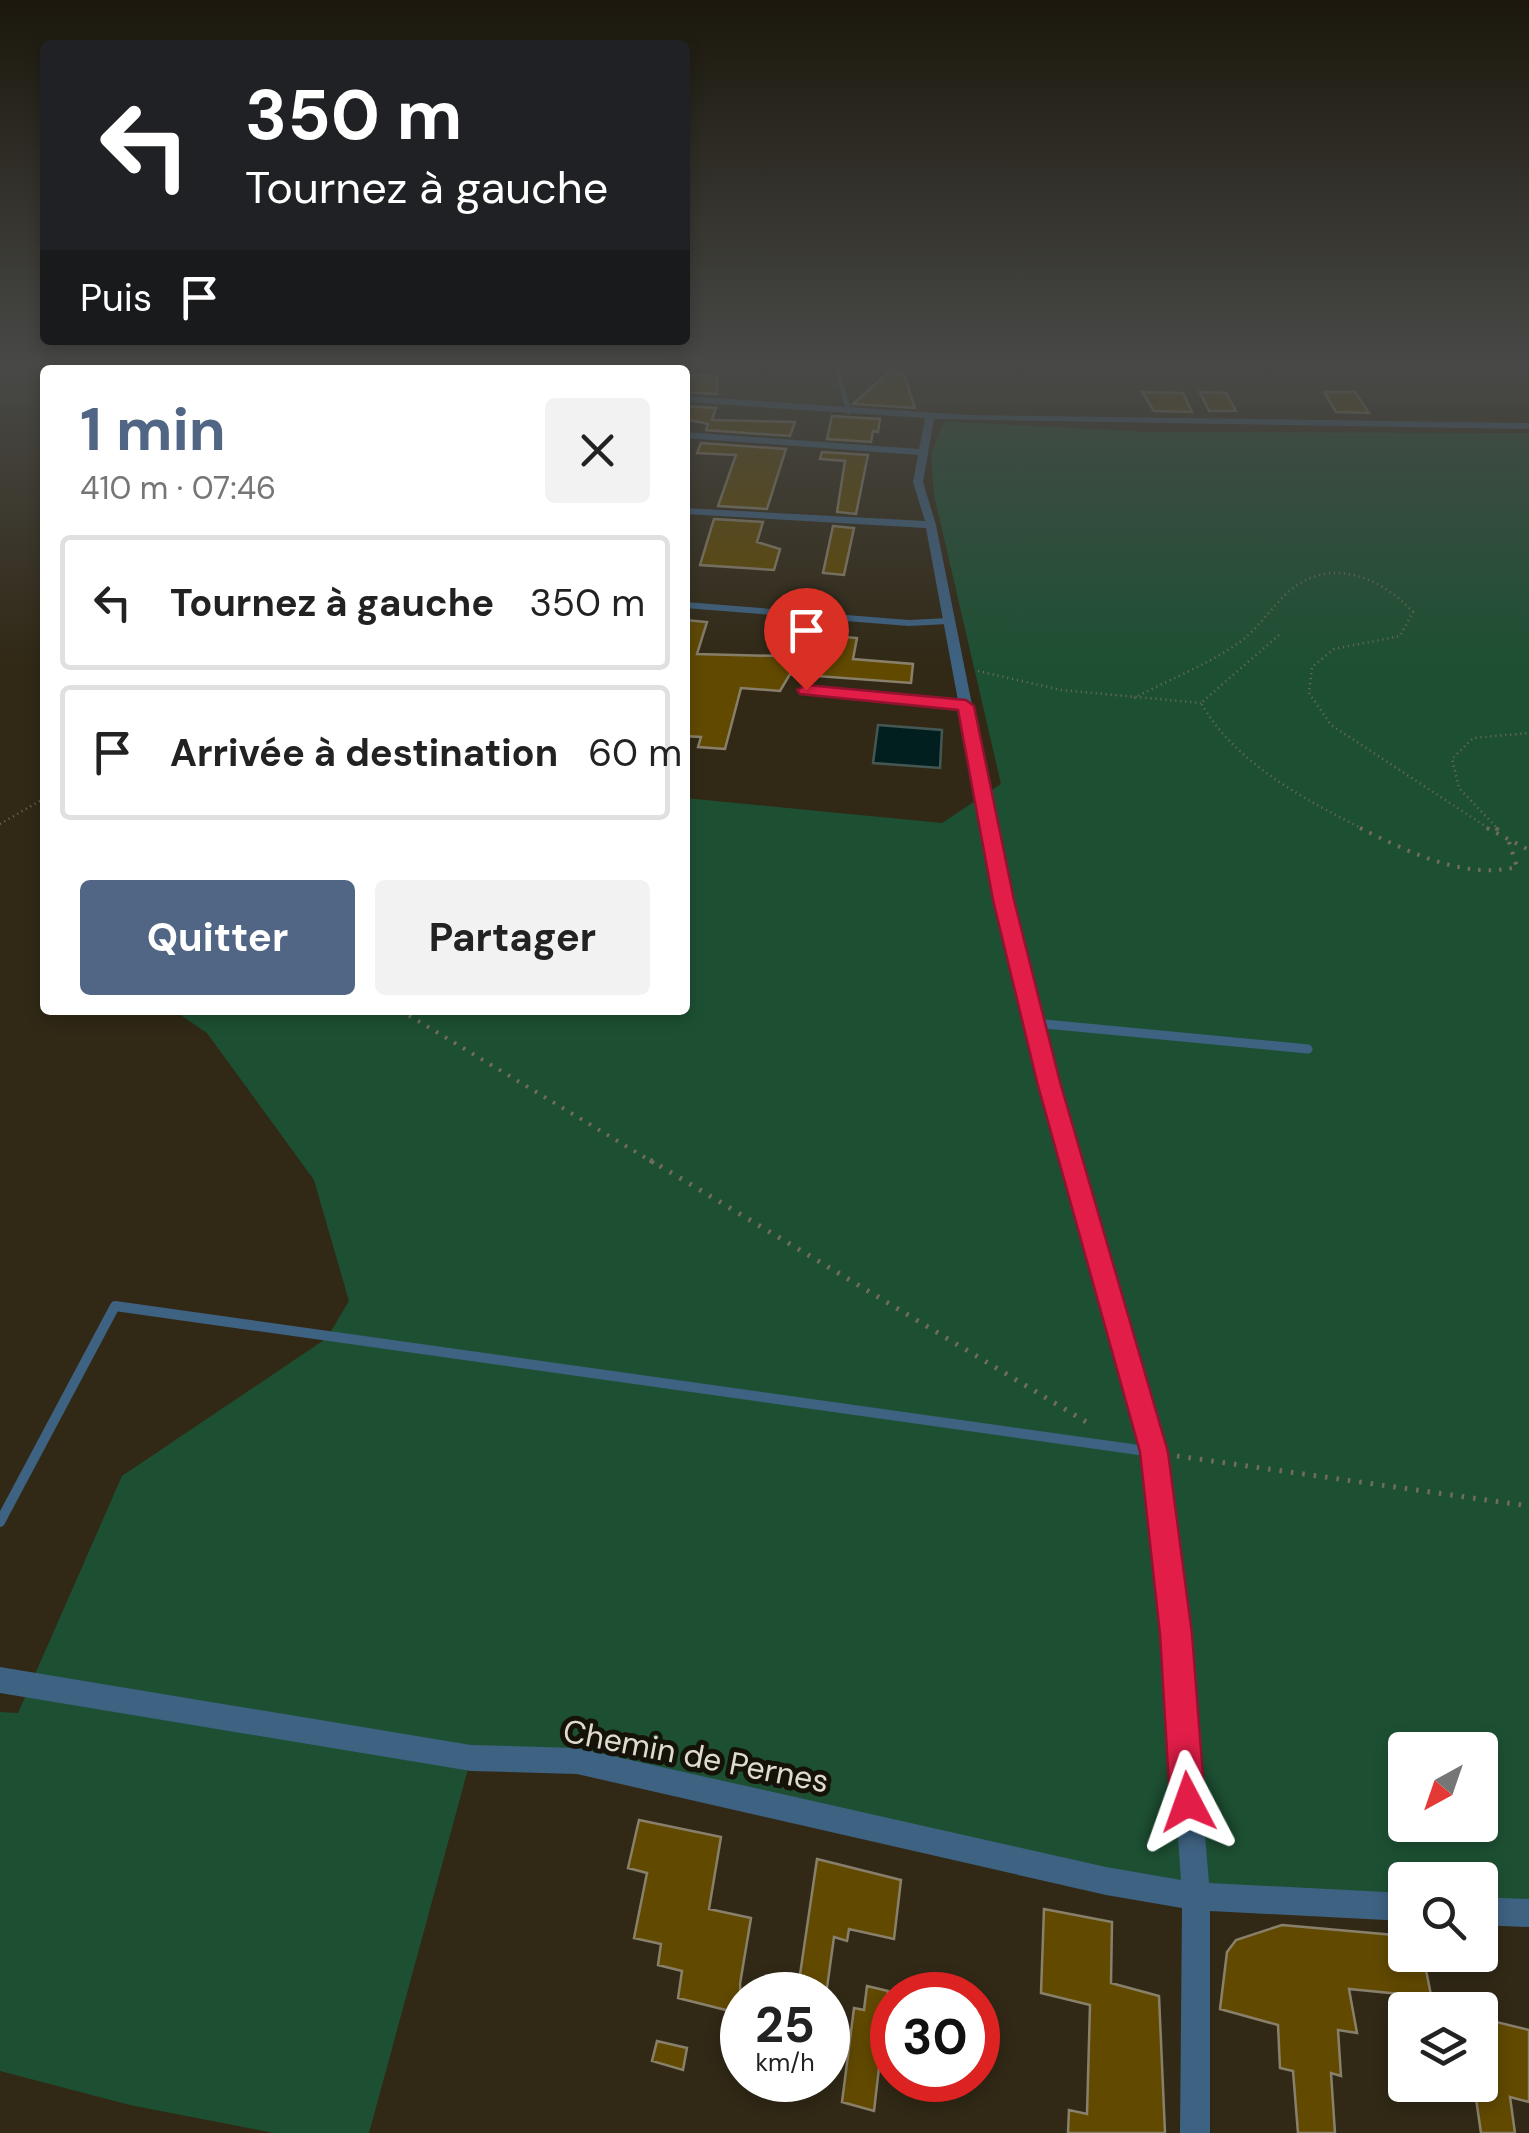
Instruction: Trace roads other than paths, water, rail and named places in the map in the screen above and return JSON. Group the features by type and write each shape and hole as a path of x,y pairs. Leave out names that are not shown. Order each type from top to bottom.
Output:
{"street":[{"path":"921,467 918,482 931,526 1004,900 1034,1023 1154,1452 1176,1634 1196,1896 1195,2133"},
{"path":"690,511 931,526"},
{"name":"Chemin de Pernes","path":"0,1680 471,1758 577,1761 1106,1882 1196,1896 1388,1906"},
{"path":"1498,1912 1529,1913"}],"lane":[{"path":"690,606 909,624 948,621"},
{"path":"806,690 966,706"},
{"path":"1034,1023 1308,1048"},
{"path":"0,1522 115,1306 1154,1452"}],"water":[{"path":"878,725 942,730 940,768 873,763"}]}
